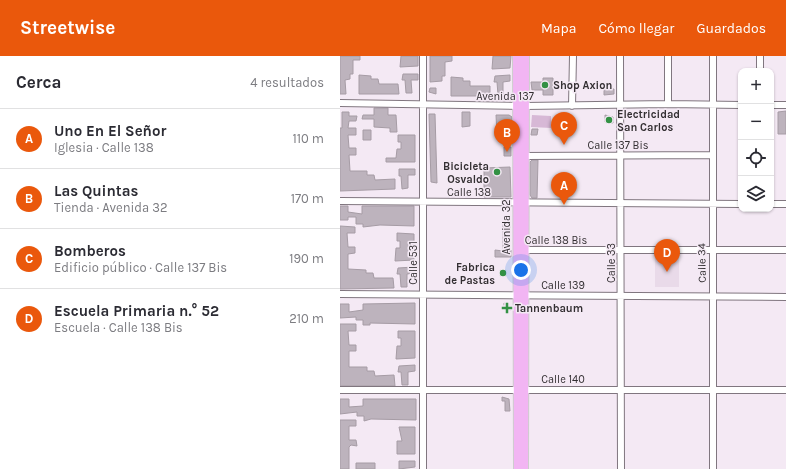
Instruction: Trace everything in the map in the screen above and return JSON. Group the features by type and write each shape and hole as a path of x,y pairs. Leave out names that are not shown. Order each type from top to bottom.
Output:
{"main road":[{"name":"Avenida 32","path":"517,56 525,156 521,203"},
{"name":"Avenida 32","path":"518,469 522,295 520,106 525,56"},
{"name":"Avenida 32","path":"521,389 524,469"}],"street":[{"name":"Calle 531","path":"423,56 423,469"},
{"path":"572,106 573,56"},
{"name":"Calle 33","path":"620,56 621,469"},
{"path":"668,56 668,104"},
{"name":"Calle 34","path":"712,56 713,104 711,204 713,469"},
{"path":"760,56 760,68"},
{"name":"Avenida 137","path":"340,103 520,106 620,106 668,104 738,105"},
{"path":"774,105 786,105"},
{"name":"Calle 137 Bis","path":"525,156 711,155"},
{"name":"Calle 138","path":"340,202 738,204"},
{"path":"774,204 786,204"},
{"name":"Calle 138 Bis","path":"522,250 786,250"},
{"name":"Calle 139","path":"340,294 786,298"},
{"name":"Calle 140","path":"340,390 786,390"}],"shaded area":[{"path":"532,115 551,116 551,128 531,127"},
{"path":"655,256 679,256 679,287 655,287"}],"building":[{"path":"340,56 360,56 360,60 353,60 353,74 350,74 350,79 345,80 346,94 340,94"},
{"path":"401,56 418,56 418,66 400,67"},
{"path":"430,56 452,56 452,61 445,62 445,76 442,76 442,81 430,82"},
{"path":"493,56 511,56 510,68 492,69"},
{"path":"403,74 418,74 418,80 411,80 412,93 406,93 405,80 402,80"},
{"path":"359,75 371,76 371,79 378,79 379,84 398,84 399,94 359,94"},
{"path":"510,75 510,81 503,82 503,95 498,95 497,82 494,82 495,76"},
{"path":"451,77 463,78 463,81 470,81 470,86 490,86 490,96 451,96"},
{"path":"543,78 553,78 553,95 543,95 543,90 532,90 531,82 543,82"},
{"path":"430,88 436,88 436,94 429,92"},
{"path":"604,89 614,89 614,94 604,95"},
{"path":"374,108 388,108 388,115 396,115 397,132 390,132 390,128 374,127 374,119 362,119 363,115 374,115"},
{"path":"786,111 786,134 778,134 778,112"},
{"path":"342,112 349,112 349,116 357,116 356,121 349,121 348,128 356,128 356,135 348,135 349,148 356,148 356,155 349,155 350,171 367,171 367,175 374,175 375,180 395,179 395,189 340,191 340,128 342,128"},
{"path":"462,112 470,112 470,126 462,127"},
{"path":"429,114 435,114 437,183 431,182"},
{"path":"496,115 509,115 512,117 511,135 497,135"},
{"name":"Electricidad San Carlos","path":"605,115 613,117 613,123 605,122"},
{"path":"555,120 569,120 569,126 555,125"},
{"path":"532,129 538,129 537,135 531,135"},
{"path":"363,130 371,130 371,140 363,140"},
{"path":"398,135 415,135 415,162 386,162 386,158 396,158 397,149 401,149 401,142 398,142"},
{"path":"504,147 511,147 511,156 504,156"},
{"path":"532,160 538,160 537,198 532,198 530,195 530,162"},
{"path":"510,167 511,197 484,197 484,168"},
{"path":"399,169 415,169 415,175 408,175 408,188 402,189"},
{"path":"340,206 348,206 348,212 362,214 362,206 414,206 414,226 380,225 363,227 363,224 356,224 356,217 348,217 348,220 340,220"},
{"path":"503,223 510,223 509,250 511,250 511,257 495,257 495,250 503,251"},
{"path":"340,226 355,227 355,233 347,233 348,247 355,247 355,253 348,254 348,269 366,270 366,273 373,273 374,278 393,278 394,288 340,289"},
{"path":"397,233 414,234 414,260 395,261 396,248 400,248 400,241 397,241"},
{"path":"530,238 543,239 543,245 533,245"},
{"path":"414,267 414,273 407,274 407,287 401,287 400,274 397,274 398,268"},
{"path":"415,303 415,324 370,323 370,325 363,325 363,320 356,320 356,317 340,318 340,304 349,304 349,312 363,310 363,304"},
{"name":"Tannenbaum","path":"504,303 508,303 511,310 504,310"},
{"path":"340,324 356,324 356,331 348,331 349,345 356,345 356,351 349,351 349,367 367,367 367,371 374,371 375,376 394,375 395,386 340,386"},
{"path":"398,331 415,331 415,358 396,359 397,346 401,346 401,338 398,338"},
{"path":"415,365 415,371 408,372 408,385 402,385 401,372 398,372 399,366"},
{"path":"502,397 509,399 510,411 505,411 505,401 502,401"},
{"path":"340,399 349,399 349,407 363,406 363,399 416,399 416,420 371,419 364,421 364,416 357,416 357,412 340,414"},
{"path":"340,420 356,420 356,426 349,426 349,440 356,440 357,446 351,445 349,447 349,469 340,469"},
{"path":"399,427 415,427 415,454 397,454 397,441 402,441"},
{"path":"399,461 415,461 415,467 399,469"},
{"path":"356,463 375,463 375,469 356,469"}],"place":[{"name":"Shop Axion","path":"545,85"},
{"name":"Electricidad San Carlos","path":"609,120"},
{"name":"Bomberos","path":"564,145"},
{"name":"Las Quintas","path":"507,152"},
{"name":"Bicicleta Osvaldo","path":"497,172"},
{"name":"Uno En El Señor","path":"564,205"},
{"name":"Escuela Primaria n.° 52","path":"667,272"},
{"name":"Fabrica de Pastas","path":"503,273"},
{"name":"Tannenbaum","path":"507,308"}]}
